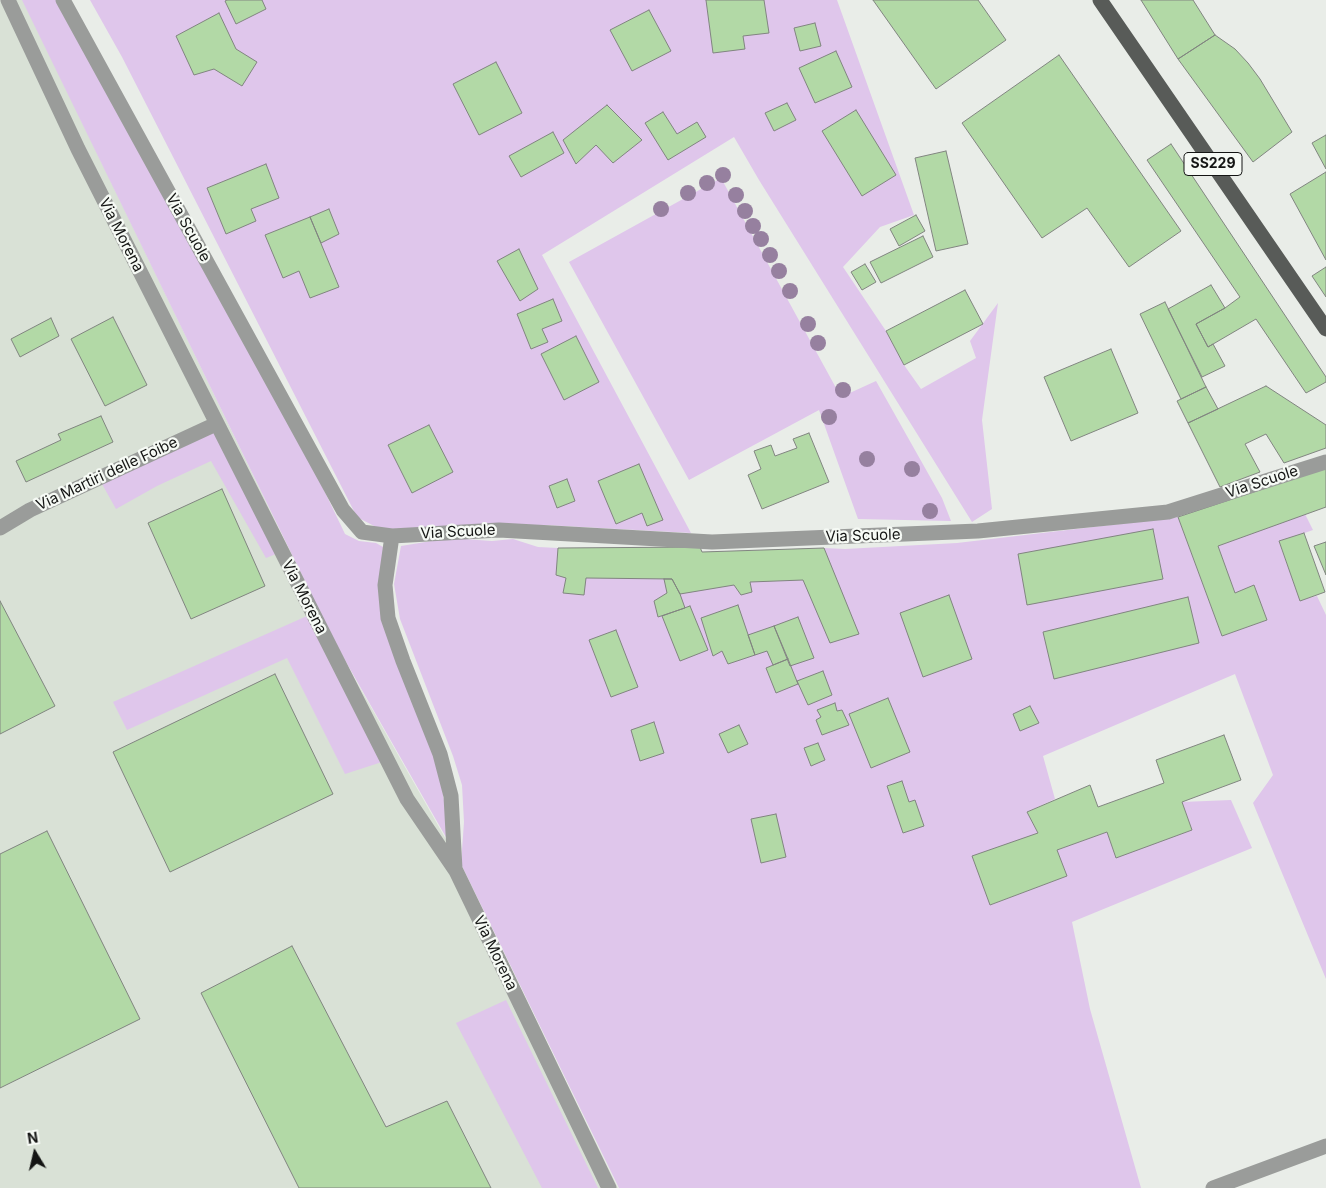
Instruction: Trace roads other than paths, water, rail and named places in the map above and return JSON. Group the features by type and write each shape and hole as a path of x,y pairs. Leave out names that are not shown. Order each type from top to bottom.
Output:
{"main road":[{"name":"SS229","path":"1100,0 1326,329"}],"street":[{"name":"Via Morena","path":"8,0 78,150 407,799 456,871 609,1188"},
{"name":"Via Scuole","path":"62,0 343,510 362,532 392,536 499,530 712,542 978,531 1168,512 1326,462"},
{"name":"Via Martiri delle Foibe","path":"0,528 30,510 216,424"},
{"path":"392,536 385,585 388,618 442,763 451,796 456,871"},
{"path":"1213,1188 1326,1146"}]}
